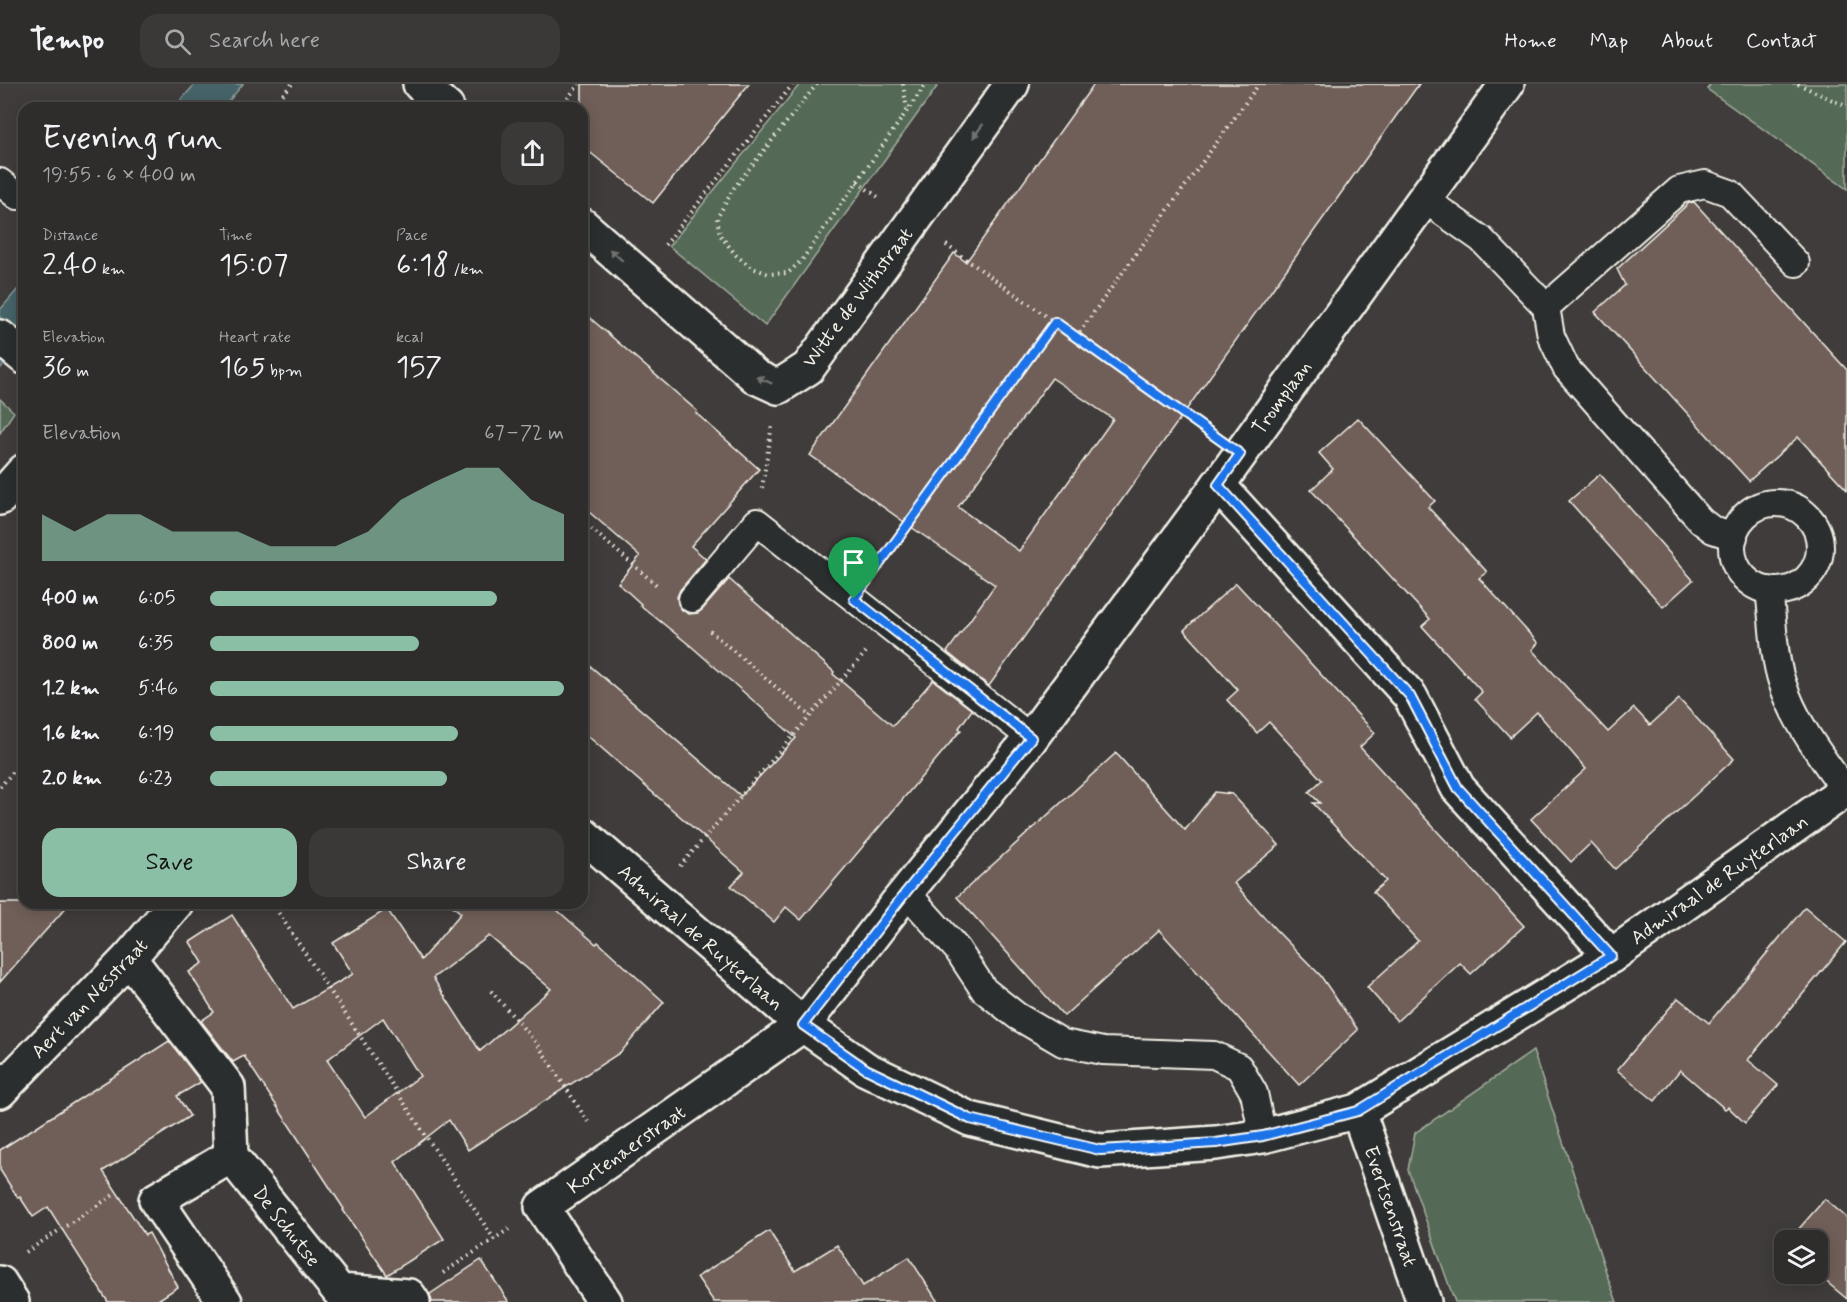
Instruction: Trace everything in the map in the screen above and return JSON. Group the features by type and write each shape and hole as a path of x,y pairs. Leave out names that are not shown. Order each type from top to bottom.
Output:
{"street":[{"path":"420,84 440,102"},
{"name":"Witte de Withstraat","path":"778,387 808,368 1012,84"},
{"name":"Tromplaan","path":"803,1025 906,892 1031,738 1218,485 1507,84"},
{"path":"588,230 756,377 778,387"},
{"path":"0,498 18,478"},
{"path":"1218,485 1410,696 1458,788 1611,956"},
{"name":"Admiraal de Ruyterlaan","path":"588,839 803,1025 866,1069 970,1119 1100,1150 1216,1143 1263,1136 1358,1111 1611,956 1846,789"},
{"name":"Aert van Nesstraat","path":"0,1091 129,958 171,909"},
{"path":"129,958 228,1086 231,1155 156,1200 225,1302"},
{"name":"Kortenaerstraat","path":"542,1207 803,1025"},
{"name":"Evertsenstraat","path":"1358,1111 1424,1302"},
{"name":"De Schutse","path":"231,1155 339,1291 411,1299"},
{"path":"542,1207 605,1302"},
{"path":"0,1283 12,1302"}],"lane":[{"path":"1546,307 1679,190 1705,184 1730,193 1796,263"},
{"path":"1424,199 1481,239 1546,307 1551,336 1566,368 1701,521 1713,530 1734,537"},
{"path":"1771,502 1786,503 1800,509 1811,519 1818,531 1819,559 1813,571 1803,581 1791,588 1778,591 1769,590 1751,583 1740,572 1734,559 1732,544 1736,529 1744,516 1757,507 1771,502"},
{"path":"692,599 757,522 1031,738"},
{"path":"1769,590 1781,680 1807,736 1846,789"},
{"path":"906,892 957,949 984,990 1017,1016 1063,1043 1103,1051 1215,1055 1239,1066 1254,1093 1263,1136"}],"path":[{"path":"276,102 292,84"},
{"path":"565,102 579,84"},
{"path":"640,276 793,84"},
{"path":"818,84 734,188 717,218 720,235 736,255 752,268 769,274 788,273 802,260 926,84"},
{"path":"903,84 907,111"},
{"path":"1076,337 1259,84"},
{"path":"1798,84 1809,87 1847,107"},
{"path":"857,182 882,200"},
{"path":"938,240 1240,454"},
{"path":"854,599 1055,322"},
{"path":"757,522 778,387"},
{"path":"654,896 888,627"},
{"path":"0,787 18,766"},
{"path":"276,909 494,1239"},
{"path":"491,991 538,1045 612,1158"},
{"path":"19,1256 126,1188 156,1200"},
{"path":"411,1299 542,1207"}],"green space":[{"path":"800,84 939,84 765,326 669,246"},
{"path":"1711,84 1847,84 1847,189 1707,89"},
{"path":"0,399 14,412 0,433"},
{"path":"1533,1051 1617,1302 1455,1302 1408,1170 1415,1133"}],"water":[{"path":"195,84 243,84 228,102 179,102"},
{"path":"18,289 18,348 0,369 0,310"}],"building":[{"path":"582,84 749,84 653,203 588,151 588,102 582,102"},
{"path":"1094,84 1419,84 989,686 947,652 995,585 810,455 954,253 966,262","holes":["1052,378 1113,419 1019,551 958,507"]},
{"path":"1694,202 1847,370 1847,490 1798,437 1749,481 1595,312 1625,285 1617,269 1689,203"},
{"path":"588,316 697,411 696,413 759,469 691,546 706,559 680,590 677,597 682,610 689,614 698,613 729,579 893,726 933,680 972,710 959,728 961,730 801,920 786,907 774,922 731,886 744,872 588,736 588,664 741,796 796,738 640,605 618,583 640,556 588,511"},
{"path":"1358,418 1435,501 1428,507 1487,572 1479,578 1538,643 1532,650 1608,732 1634,708 1650,725 1679,699 1734,759 1615,869 1591,843 1571,862 1531,819 1586,769 1537,712 1510,737 1475,699 1482,692 1422,626 1430,619 1311,490 1333,469 1319,453"},
{"path":"1600,474 1693,580 1663,607 1569,501"},
{"path":"1236,583 1375,733 1360,747 1524,926 1471,974 1460,963 1397,1021 1367,987 1418,941 1373,892 1386,881 1313,803 1320,803 1309,792 1322,780 1269,722 1257,733 1227,700 1238,690 1184,630"},
{"path":"1116,753 1185,830 1215,792 1232,794 1279,845 1234,883 1320,975 1358,1030 1299,1085 1159,930 1064,1016 957,897"},
{"path":"0,903 18,903 18,909 65,909 0,982"},
{"path":"1805,907 1846,942 1748,1060 1778,1085 1745,1123 1680,1070 1655,1101 1617,1070 1678,998 1709,1023"},
{"path":"387,909 421,960 461,913 456,909 556,909 596,944 598,942 664,1002 621,1052 468,1150 449,1120 395,1162 444,1239 387,1275 244,1056 233,1062 201,1021 214,1012 189,972 203,963 190,942 232,915 293,1009 353,974 333,943","holes":["489,936 551,989 480,1051 433,978","383,1018 420,1076 365,1117 327,1060"]},
{"path":"169,1041 201,1082 177,1096 190,1116 103,1171 145,1235 149,1233 178,1287 155,1302 108,1302 48,1207 33,1217 20,1197 18,1198 0,1170 0,1150"},
{"path":"1825,1199 1847,1218 1847,1299 1828,1283 1828,1230 1798,1230"},
{"path":"769,1231 795,1271 837,1245 863,1286 909,1257 938,1302 714,1302 697,1277"},
{"path":"481,1260 509,1302 432,1302 430,1294"}],"route":[{"path":"1055,322 1240,454 1218,485 1410,696 1458,788 1611,956 1358,1111 1263,1136 1216,1143 1100,1150 970,1119 866,1069 803,1025 906,892 1031,738 854,599 1055,322"}]}
